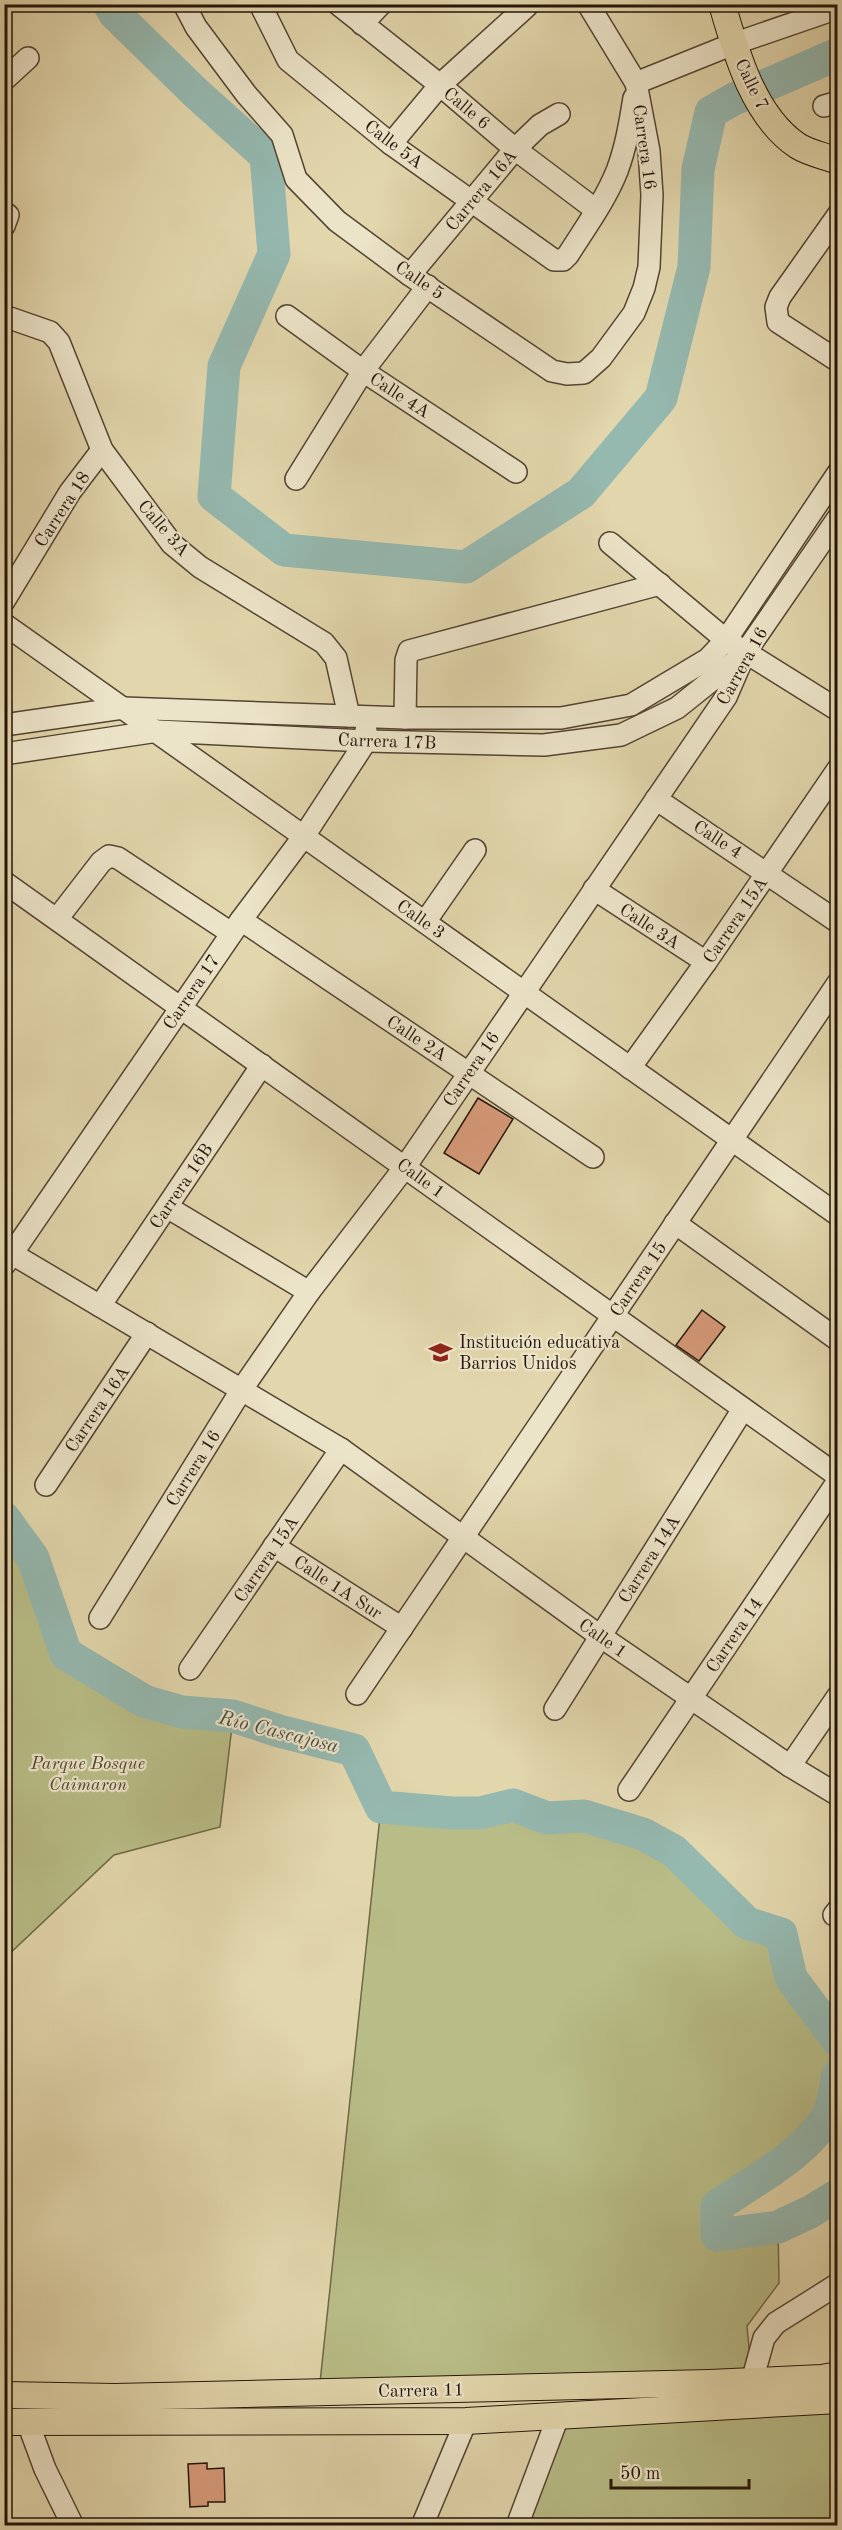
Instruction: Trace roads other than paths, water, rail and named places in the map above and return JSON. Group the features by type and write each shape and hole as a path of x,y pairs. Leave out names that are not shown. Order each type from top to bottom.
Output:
{"main road":[{"name":"Calle 7","path":"722,4 737,53 762,111 798,146 837,161"},
{"name":"Carrera 11","path":"4,2396 115,2397 753,2381 822,2378 837,2375"},
{"name":"Carrera 11","path":"16,2422 466,2421 837,2400"}],"street":[{"name":"Calle 5","path":"184,4 195,27 246,94 282,135 296,179 337,221 552,370"},
{"name":"Calle 5A","path":"260,4 288,60 391,144 554,260 563,260 568,255 596,210"},
{"name":"Calle 6","path":"338,4 440,85 515,149 596,210"},
{"path":"362,24 381,4"},
{"path":"588,4 636,83 628,136 607,191 596,210"},
{"path":"391,144 440,85 527,6"},
{"name":"Carrera 16","path":"552,370 567,375 584,373 602,358 634,313 644,288 649,267 652,195 649,151 636,83 737,53 837,8"},
{"path":"4,80 28,58"},
{"name":"Carrera 16A","path":"296,479 419,280 472,202 515,149 540,125 560,114"},
{"path":"837,215 780,297 776,307 778,322 837,361"},
{"name":"Calle 3A","path":"4,316 50,332 59,342 102,450 172,544 186,556 324,643 336,658 357,717"},
{"name":"Calle 4A","path":"287,316 363,371 516,472"},
{"name":"Carrera 18","path":"4,601 70,492 102,450"},
{"name":"Carrera 16","path":"726,640 837,474"},
{"name":"Carrera 16","path":"100,1618 242,1389 309,1292 405,1167 470,1073 726,697 745,653 837,518"},
{"path":"610,543 726,640 837,710"},
{"path":"405,718 406,660 409,651 660,584"},
{"name":"Calle 3","path":"4,624 158,731 837,1215"},
{"name":"Carrera 17B","path":"4,725 123,708 357,717 561,718 631,705 708,659 726,640"},
{"name":"Carrera 17B","path":"4,754 158,731 366,741 544,744 621,735 677,708 745,653"},
{"path":"357,717 366,741"},
{"name":"Carrera 17","path":"7,1255 236,926 304,836 366,741"},
{"name":"Carrera 15A","path":"630,1068 706,962 837,769"},
{"name":"Calle 4","path":"656,799 768,872 837,922"},
{"path":"425,922 475,850"},
{"name":"Calle 2A","path":"57,919 101,862 109,856 118,858 352,996 593,1157"},
{"name":"Calle 1","path":"4,882 837,1476"},
{"name":"Calle 3A","path":"594,889 706,962"},
{"name":"Carrera 15","path":"357,1694 837,983"},
{"name":"Carrera 16B","path":"100,1306 262,1065"},
{"path":"167,1207 309,1292"},
{"path":"675,1223 837,1340"},
{"name":"Calle 1","path":"7,1255 147,1333 341,1449 600,1636 790,1766 837,1795"},
{"name":"Carrera 16A","path":"46,1485 147,1333"},
{"name":"Carrera 14A","path":"555,1709 743,1409"},
{"name":"Carrera 15A","path":"190,1669 341,1449"},
{"name":"Carrera 14","path":"629,1790 837,1481"},
{"name":"Calle 1A Sur","path":"274,1546 402,1628"},
{"path":"790,1766 837,1696"},
{"path":"753,2381 768,2331 776,2323 837,2284"},
{"path":"517,2526 559,2414"},
{"path":"422,2526 466,2421"},
{"path":"16,2422 45,2469 73,2526"}],"waterway":[{"path":"109,4 115,14 197,94 266,156 274,254 224,366 214,496 284,550 466,567 581,493 661,398 694,267 698,169 711,112 734,99 838,54"},
{"name":"Río Cascajosa","path":"4,1518 33,1558 66,1654 144,1701 182,1712 233,1716 279,1731 354,1750 381,1807 480,1813 513,1805 547,1818 584,1816 643,1834 674,1851 747,1923 781,1934 791,1978 838,2041"},
{"path":"838,2075 831,2107 812,2137 782,2163 717,2206 717,2235 778,2227 810,2212 838,2195"}],"place":[{"name":"Institución educativa Barrios Unidos","path":"441,1352"}],"park label":[{"name":"Parque Bosque Caimaron","path":"88,1773"}]}
